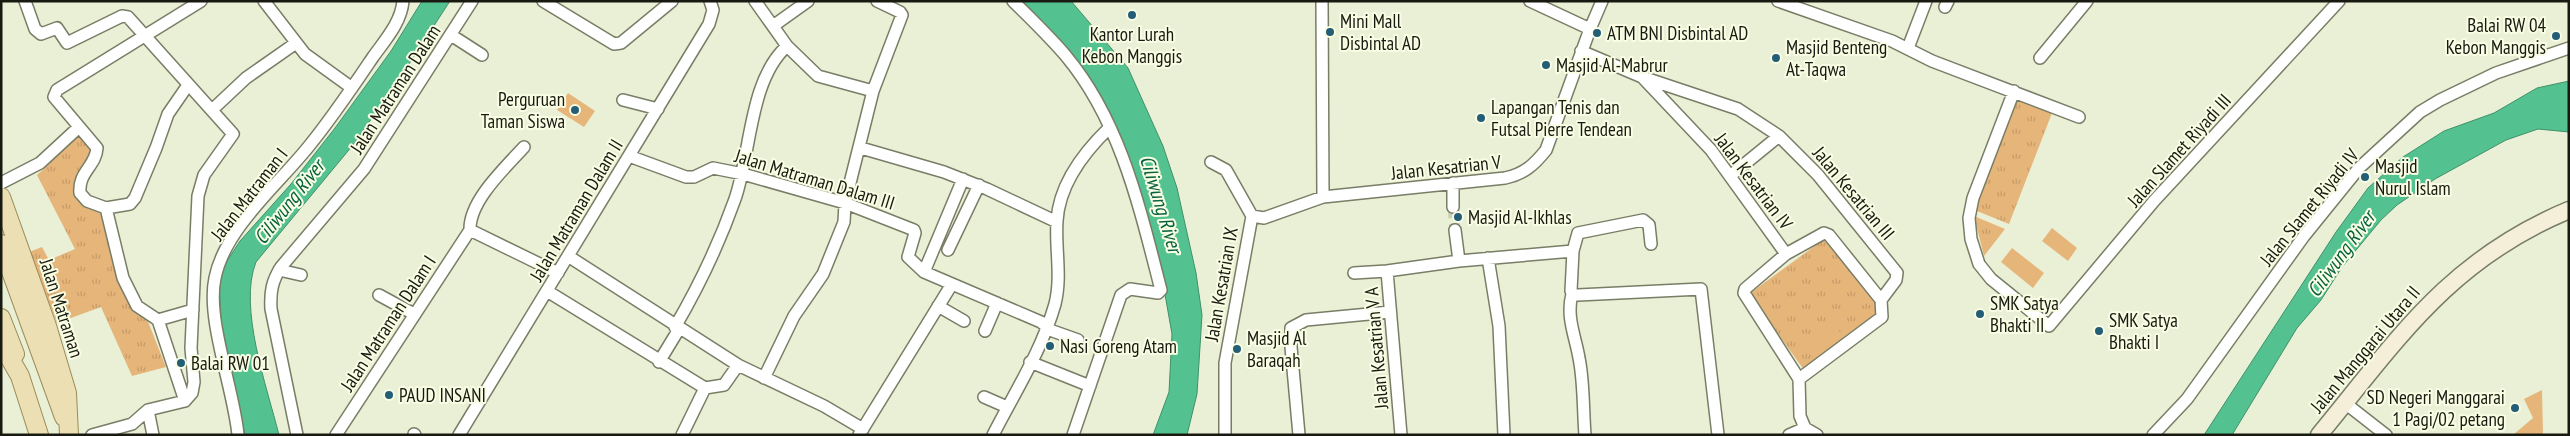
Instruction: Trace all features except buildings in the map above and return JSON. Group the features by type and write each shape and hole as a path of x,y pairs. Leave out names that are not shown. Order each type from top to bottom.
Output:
{"main road":[{"name":"Jalan Matraman","path":"1,197 47,326 67,393 68,429"},
{"path":"1,244 68,429"},
{"path":"1,318 18,362 20,376 39,435"},
{"path":"1,343 20,376"}],"street":[{"path":"25,1 35,29 41,34 57,28 67,43 122,16 128,17 188,85 214,109 232,131 232,138 210,165 201,182 198,196 191,360 194,382 188,397"},
{"path":"188,85 168,114 135,198 130,204 106,208 87,201 80,194 80,179 96,153 96,148 55,100 57,90 201,1"},
{"path":"264,1 296,43 313,61 352,88"},
{"name":"Jalan Matraman I","path":"238,435 236,408 218,328 213,290 215,277 231,240 308,148 352,88 398,21 403,1"},
{"name":"Jalan Matraman Dalam","path":"297,435 271,309 270,292 279,270 364,169 472,1"},
{"path":"543,1 614,44 621,43 672,1"},
{"name":"Jalan Matraman Dalam II","path":"459,435 709,24 713,10 710,1"},
{"path":"755,1 787,46 818,76 873,91"},
{"path":"773,26 808,1"},
{"path":"764,378 794,316 823,274 844,222 845,203 861,148 873,91 902,15 900,12 877,1"},
{"path":"1014,1 1067,56 1110,127 1138,198 1160,290 1158,293 1130,289 1121,295 1073,435"},
{"path":"1322,1 1324,197"},
{"path":"1530,1 1590,29"},
{"name":"Jalan Kesatrian V","path":"1324,197 1519,176 1534,165 1546,150 1581,51 1602,1"},
{"path":"1778,1 1908,48 1932,61 2079,117"},
{"path":"1908,48 1926,1"},
{"path":"2040,58 2086,1"},
{"name":"Jalan Slamet Riyadi III","path":"2014,91 1973,198 1969,218 1971,239 1979,264 1991,279 2049,326 2154,201 2339,1"},
{"path":"451,35 482,55"},
{"path":"214,109 246,78 296,43"},
{"path":"659,362 713,255 742,174 762,85 772,65 787,46"},
{"name":"Jalan Slamet Riyadi IV","path":"2153,435 2187,399 2304,236 2360,168 2420,112 2440,100 2496,73 2569,48"},
{"name":"Jalan Kesatrian III","path":"1581,51 1642,76 1738,109 1780,136 1818,176 1897,273 1897,278 1881,300 1883,314 1880,319 1799,378"},
{"name":"Jalan Kesatrian IV","path":"1642,76 1711,150 1786,254 1745,289 1744,293 1799,378"},
{"path":"623,100 658,109"},
{"path":"1,183 40,163 79,127"},
{"path":"993,435 1047,328 1058,285 1057,222 1062,196 1080,162 1093,143 1110,127"},
{"path":"1730,176 1780,136"},
{"path":"524,147 493,182 473,210 470,219 470,230 558,273"},
{"path":"861,148 979,185 1057,222"},
{"name":"Jalan Matraman Dalam III","path":"629,156 686,177 694,177 713,168 742,174 845,203 914,230 915,233 908,257 924,272 1041,322 1047,328 1078,340"},
{"path":"1211,162 1226,170 1252,216"},
{"path":"924,272 963,179"},
{"path":"1453,183 1453,207"},
{"path":"948,250 979,185"},
{"name":"Jalan Kesatrian IX","path":"1226,435 1225,363 1252,216 1264,218 1324,197"},
{"path":"106,208 123,278 137,306 158,320 188,397"},
{"name":"Jalan Manggarai Utara II","path":"2319,435 2403,330 2439,293 2501,244 2545,220 2569,210"},
{"path":"1586,435 1579,357 1574,343 1569,308 1572,294 1573,251 1578,233 1643,220 1650,225 1651,244"},
{"name":"Jalan Matraman Dalam I","path":"336,435 470,230"},
{"path":"1455,230 1459,261"},
{"path":"1786,254 1824,233 1829,235 1881,300"},
{"name":"Jalan Kesatrian V A","path":"1402,435 1387,271 1459,261 1573,251"},
{"path":"568,256 677,328 738,365 824,406 861,432 952,284"},
{"path":"1488,258 1499,326 1504,435"},
{"path":"279,270 301,275"},
{"path":"1354,273 1387,271"},
{"path":"1572,294 1701,289 1718,435"},
{"path":"547,291 659,362 705,388 724,385 738,365"},
{"path":"379,295 414,314"},
{"path":"985,331 997,304"},
{"path":"938,306 964,321"},
{"path":"158,320 194,310"},
{"path":"1299,435 1290,347 1292,326 1306,320 1390,312"},
{"path":"1030,362 1090,386"},
{"path":"1799,378 1800,416 1805,428 1817,435"},
{"path":"682,435 705,388"},
{"path":"92,435 132,424 148,410 188,397"},
{"path":"984,397 1007,407"},
{"path":"2345,404 2386,435"},
{"path":"148,410 153,435"},
{"path":"1789,435 1805,428"}],"green space":[{"path":"568,93 595,111 584,127 557,110"},
{"path":"2015,98 2052,113 2009,224 1972,209"},
{"path":"78,132 95,150 73,192 100,213 120,278 143,309 166,367 132,376 101,307 57,323 29,252 42,247 49,260 75,249 37,175"},
{"path":"1974,216 2005,229 1984,256"},
{"path":"2052,228 2077,248 2068,261 2042,241"},
{"path":"1827,237 1882,312 1804,370 1749,294"},
{"path":"2012,248 2044,273 2033,288 2001,262"},
{"path":"1833,323 1846,340 1817,363 1804,346"},
{"path":"2542,390 2543,435 2514,434 2533,418 2524,399"}],"water":[{"name":"Ciliwung River","path":"422,1 450,1 400,78 353,145 256,262 251,280 252,324 256,347 279,435 245,435 221,322 219,281 227,261 240,241 291,184 335,128 391,51"},
{"name":"Ciliwung River","path":"1023,1 1071,1 1128,68 1163,146 1177,188 1196,273 1202,315 1197,394 1187,435 1153,435 1169,392 1172,334 1158,255 1129,160 1109,111 1079,65"},
{"name":"Ciliwung River","path":"2569,81 2569,132 2538,129 2506,140 2435,179 2397,205 2381,220 2342,267 2321,300 2297,328 2232,435 2204,435 2336,232 2368,188 2403,157 2444,131 2494,113 2537,88"}],"tunnel":[{"path":"1453,207 1455,230"}],"place":[{"name":"Kantor Lurah Kebon Manggis","path":"1132,15"},
{"name":"Mini Mall Disbintal AD","path":"1330,32"},
{"name":"ATM BNI Disbintal AD","path":"1597,33"},
{"name":"Balai RW 04 Kebon Manggis","path":"2556,36"},
{"name":"Masjid Benteng At-Taqwa","path":"1776,58"},
{"name":"Masjid Al-Mabrur","path":"1546,65"},
{"name":"Perguruan Taman Siswa","path":"575,110"},
{"name":"Lapangan Tenis dan Futsal Pierre Tendean","path":"1481,118"},
{"name":"Masjid Nurul Islam","path":"2365,177"},
{"name":"Masjid Al-Ikhlas","path":"1458,217"},
{"name":"SMK Satya Bhakti II","path":"1980,314"},
{"name":"SMK Satya Bhakti I","path":"2099,331"},
{"name":"Nasi Goreng Atam","path":"1050,346"},
{"name":"Masjid Al Baraqah","path":"1237,349"},
{"name":"Balai RW 01","path":"181,363"},
{"name":"PAUD INSANI","path":"389,395"},
{"name":"SD Negeri Manggarai 1 Pagi/02 petang","path":"2515,408"}]}
